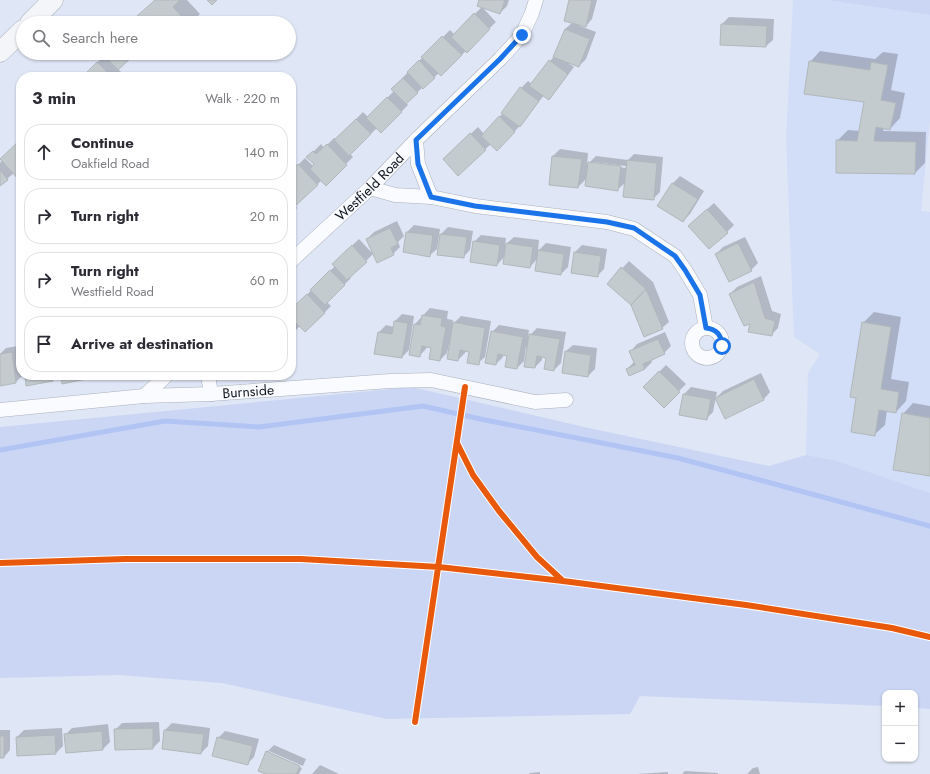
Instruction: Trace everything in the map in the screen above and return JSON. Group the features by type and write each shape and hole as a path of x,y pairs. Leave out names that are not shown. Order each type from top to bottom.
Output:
{"main road":[{"path":"37,16 53,0"},
{"path":"0,52 16,37"}],"street":[{"name":"Westfield Road","path":"296,257 370,188 416,140 500,59 522,35 536,0"},
{"path":"416,140 418,164 431,197"},
{"path":"370,188 395,195 431,197 475,206 607,222 634,228 675,256 700,295 706,328"},
{"path":"144,396 162,380"},
{"path":"209,380 212,394"},
{"name":"Burnside","path":"0,410 144,396 212,394 390,381 431,380 535,402 566,400"}],"shaded area":[{"path":"793,0 826,0 930,15 930,120 921,211 930,212 930,493 834,460 806,455 808,373 820,354 794,337 786,138"},
{"path":"826,0 930,0 930,15"},
{"path":"412,387 584,427 769,466 806,455 834,460 930,493 930,709 918,708 918,690 882,690 882,706 640,696 630,714 387,719 222,683 119,675 0,678 0,427"}],"building":[{"path":"155,0 180,0 173,7 181,16 137,16"},
{"path":"207,0 217,0 212,5"},
{"path":"479,0 505,0 500,14 477,6"},
{"path":"569,0 592,0 586,27 564,21"},
{"path":"474,13 490,29 467,53 451,37"},
{"path":"721,24 767,26 766,47 720,45"},
{"path":"565,29 590,39 579,67 553,57"},
{"path":"442,36 462,55 441,76 421,57"},
{"path":"109,60 129,60 118,70"},
{"path":"419,60 435,78 423,89 407,72"},
{"path":"549,60 568,74 549,100 529,86"},
{"path":"809,61 870,70 871,62 888,65 881,100 896,103 890,130 876,127 874,141 916,142 915,174 836,173 836,140 857,141 864,102 804,94"},
{"path":"97,62 107,72 87,72"},
{"path":"403,78 418,93 406,104 391,89"},
{"path":"520,87 539,101 520,127 501,113"},
{"path":"387,97 402,112 381,133 366,118"},
{"path":"499,116 515,132 497,151 481,136"},
{"path":"356,119 371,134 349,156 334,140"},
{"path":"470,133 486,150 458,176 443,159"},
{"path":"16,144 16,177 0,159"},
{"path":"327,144 347,165 326,186 310,169 314,164 306,157 313,151 316,154"},
{"path":"552,156 582,159 578,188 549,185"},
{"path":"627,160 657,163 654,200 623,197"},
{"path":"588,162 621,166 618,191 585,186"},
{"path":"298,164 318,185 296,205 296,166"},
{"path":"0,170 8,180 0,186"},
{"path":"672,183 698,199 683,222 657,206"},
{"path":"707,209 728,233 709,249 688,226"},
{"path":"390,228 398,244 391,248 394,255 377,263 366,239"},
{"path":"406,232 433,235 430,257 403,252"},
{"path":"440,234 467,237 464,258 437,255"},
{"path":"473,241 500,245 497,266 470,262"},
{"path":"506,243 533,247 530,268 503,264"},
{"path":"738,243 752,271 729,282 715,254"},
{"path":"352,245 367,262 347,280 332,264"},
{"path":"538,250 564,254 561,275 535,271"},
{"path":"574,252 601,256 598,277 571,273"},
{"path":"621,267 646,289 631,305 607,284"},
{"path":"330,270 345,285 325,305 310,290"},
{"path":"754,282 765,318 775,321 772,336 748,332 750,324 744,326 729,294"},
{"path":"646,289 663,329 644,337 631,305"},
{"path":"307,294 325,313 305,332 296,323 296,304"},
{"path":"422,315 442,318 441,326 446,327 440,361 429,359 431,348 422,346 420,357 409,355 414,324 420,325"},
{"path":"394,321 408,323 402,358 374,354 378,332 392,334"},
{"path":"453,322 485,328 479,365 467,363 469,352 460,350 458,361 447,359"},
{"path":"862,322 891,327 881,389 899,392 896,413 879,410 875,436 851,432 856,398 850,397"},
{"path":"491,331 523,337 517,369 505,367 507,356 498,354 496,365 485,363"},
{"path":"529,334 560,339 554,371 544,369 546,358 537,356 535,368 524,367"},
{"path":"658,339 665,354 643,364 645,369 629,376 626,369 635,365 629,351"},
{"path":"565,351 591,355 588,377 562,373"},
{"path":"12,352 16,383 0,386 0,354"},
{"path":"659,371 680,392 664,408 643,387"},
{"path":"754,379 764,400 725,419 715,398"},
{"path":"25,380 53,380 53,381 26,386"},
{"path":"62,380 81,380 62,384"},
{"path":"683,394 711,399 707,420 679,415"},
{"path":"902,413 930,418 930,476 893,470"},
{"path":"153,728 153,749 115,750 114,729"},
{"path":"164,730 204,734 201,754 162,749"},
{"path":"102,731 103,750 66,753 64,734"},
{"path":"55,735 56,754 17,756 16,737"},
{"path":"0,736 4,736 4,758 0,758"},
{"path":"217,737 253,746 248,765 212,756"},
{"path":"266,751 300,766 296,774 266,774 258,771"}],"waterway":[{"path":"0,450 165,421 259,427 423,406 485,420 678,458 930,526"}],"cycle path":[{"path":"415,722 465,387"},
{"path":"457,443 473,475 499,511 537,557 563,581"},
{"path":"0,563 125,559 301,559 439,567 563,581 746,605 892,628 930,637"}],"route":[{"path":"522,35 500,59 416,140 418,164 431,197 475,206 607,222 634,228 675,256 694,282 700,295 706,328 714,330 721,336 722,346"}]}
